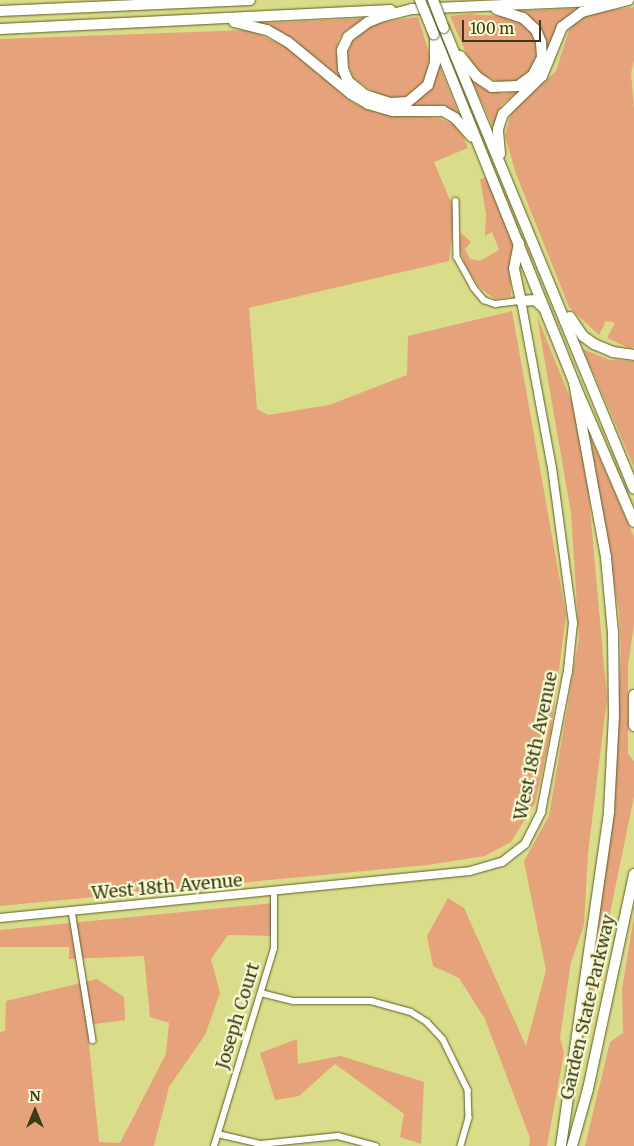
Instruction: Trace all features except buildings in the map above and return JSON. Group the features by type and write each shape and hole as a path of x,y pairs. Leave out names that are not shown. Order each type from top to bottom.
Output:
{"highway":[{"path":"0,11 250,0"},
{"path":"420,0 574,383 634,522"},
{"path":"433,0 551,282 634,488"},
{"path":"0,28 619,0"},
{"path":"500,163 498,129 503,114 542,76 562,26 588,10 628,0"},
{"path":"450,41 472,73 486,84 504,89 513,88 533,75 542,49 534,28 517,15 482,6"},
{"path":"412,10 368,22 354,30 344,44 342,57 348,81 365,95 381,101 400,104 411,100 422,92 431,78 434,35"},
{"path":"208,19 253,26 279,36 368,104 393,111 432,109 447,113 465,128 480,150"},
{"path":"519,243 514,269 521,302 538,301 545,308"},
{"path":"551,282 583,336 608,350 634,355"},
{"path":"561,1146 608,820 614,716 613,633 606,557 574,383"},
{"path":"634,695 634,726"},
{"name":"Garden State Parkway","path":"572,1146 588,1089 634,874"}],"street":[{"path":"456,201 457,258 474,288 484,300 494,304 521,302"},
{"name":"West 18th Avenue","path":"0,918 274,892 484,869 514,854 536,826 568,672 573,623 552,468 521,302"},
{"name":"Joseph Court","path":"214,1146 276,940 274,892"},
{"path":"72,911 93,1040"},
{"path":"261,993 294,1001 371,1000 411,1012 427,1022 443,1039 468,1090 469,1118 462,1146"},
{"path":"218,1134 261,1144 338,1136 376,1146"}],"shaded area":[{"path":"634,7 634,60 631,73 634,109 634,347 629,348 607,338 615,323 606,321 599,335 569,307 516,174 505,136 511,113 556,71 569,30 578,15"},
{"path":"583,8 574,13 546,57 521,11"},
{"path":"468,14 512,17 526,23 536,36 538,54 531,72 515,83 497,81 481,74 469,60 450,16"},
{"path":"418,17 430,56 425,82 407,97 394,99 380,96 353,78 346,57 356,32 366,24"},
{"path":"371,18 347,29 339,39 336,53 345,81 306,51 261,23"},
{"path":"249,30 287,47 355,104 384,114 439,118 459,127 468,148 434,162 455,212 449,261 249,308 257,409 268,415 329,405 407,375 408,336 512,311 566,615 551,732 535,803 511,842 485,856 427,865 0,906 0,39"},
{"path":"439,65 460,117 442,105 405,106 424,95 434,84"},
{"path":"472,81 503,94 522,89 501,105 494,129"},
{"path":"486,178 516,247 510,259 511,297 495,299 479,287 465,265 459,248 461,233 471,242 465,249 470,259 480,261 499,250 492,232 485,236 486,214 480,179"},
{"path":"537,316 583,430 607,699 588,853 584,925 571,962 560,1038 564,1053 547,1146 529,1146 530,1138 485,1019 459,978 433,966 427,936 448,898 464,908 526,1046 546,970 524,861 549,816 579,638 571,513"},
{"path":"583,349 609,360 634,361 634,467"},
{"path":"590,436 634,537 634,624 628,667 628,754 634,761 634,796 580,1060 617,737 621,652 619,613"},
{"path":"273,903 275,936 228,935 211,959 220,993 205,1035 169,1087 154,1146 0,1146 0,1032 5,1031 6,1001 97,979 124,997 125,1020 87,1025 99,1142 120,1143 166,1054 169,1023 150,1017 144,956 69,959 69,947 0,947 0,930"},
{"path":"634,916 634,1146 585,1146 610,1042 623,1033 622,989"},
{"path":"297,1039 298,1064 341,1056 424,1082 421,1144 400,1137 404,1114 335,1064 299,1096 275,1100 260,1053"}]}
